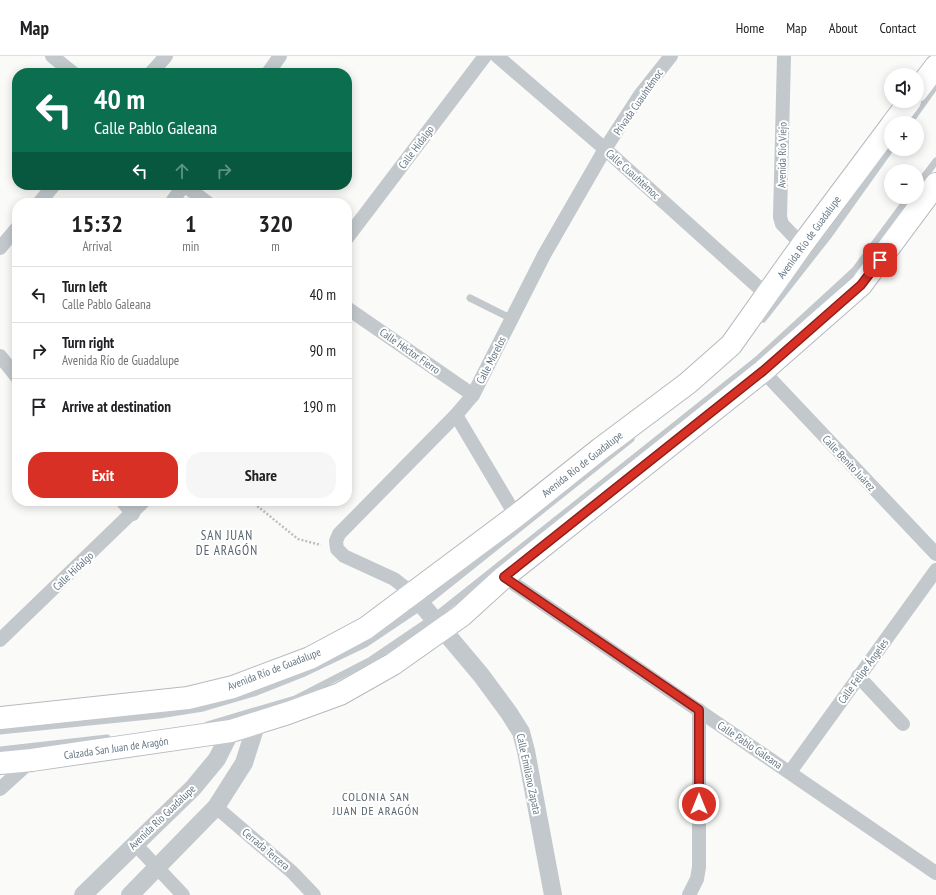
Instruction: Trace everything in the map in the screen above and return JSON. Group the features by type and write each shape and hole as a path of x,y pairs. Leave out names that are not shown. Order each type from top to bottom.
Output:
{"main road":[{"path":"924,82 936,66"},
{"path":"898,116 905,108"},
{"name":"Avenida Río de Guadalupe","path":"231,731 288,713 340,694 393,664 428,611 516,516 600,449 688,383 731,345 802,245 884,135"},
{"name":"Avenida Río de Guadalupe","path":"0,718 188,698 233,687 310,658 366,628 428,611 461,616 504,577 763,371 861,285 936,184"},
{"name":"Calzada San Juan de Aragón","path":"0,764 231,731"}],"street":[{"path":"52,56 67,68"},
{"path":"155,68 166,56"},
{"path":"272,68 280,56"},
{"name":"Calle Hidalgo","path":"352,231 485,56"},
{"name":"Calle Cuauhtémoc","path":"497,56 605,149 767,295"},
{"name":"Privada Cuauhtémoc","path":"605,149 640,95 671,56"},
{"name":"Avenida Río Viejo","path":"784,56 780,217 782,224 802,245"},
{"name":"Calle Morelos","path":"336,545 339,534 456,415 473,395 544,255 605,149"},
{"path":"42,198 50,190"},
{"path":"191,190 201,198"},
{"path":"0,248 12,234"},
{"name":"Calle Héctor Fierro","path":"352,311 473,395"},
{"path":"0,356 12,371"},
{"name":"Calle Benito Juárez","path":"763,371 936,554"},
{"path":"456,415 516,516"},
{"path":"126,506 133,514"},
{"name":"Calle Hidalgo","path":"0,640 140,506"},
{"path":"336,545 344,556 394,579 428,611"},
{"name":"Calle Felipe Ángeles","path":"790,772 936,570"},
{"name":"Calle Pablo Galeana","path":"504,577 936,873"},
{"name":"Calle Emiliano Zapata","path":"428,611 481,675 521,732 526,751 552,895"},
{"path":"858,676 903,724"},
{"path":"689,895 697,879 699,866 699,710"},
{"path":"130,895 158,869 216,807 244,763 257,722"},
{"name":"Avenida Río Guadalupe","path":"84,895 193,788 217,758 231,731"},
{"path":"0,789 32,760"},
{"name":"Cerrada Tercera","path":"216,807 292,872 314,895"},
{"path":"135,844 183,895"}],"lane":[{"path":"914,116 936,85"},
{"path":"756,327 829,235 885,156"},
{"path":"924,177 936,161"},
{"path":"0,731 165,714 203,708 254,693 302,674 365,644 428,611 757,360 855,270 904,204"},
{"path":"470,298 512,319"},
{"path":"198,726 295,699 371,660 639,433"},
{"path":"0,750 113,737"}],"path":[{"path":"258,506 298,538 336,545"}],"district":[{"name":"SAN JUAN DE ARAGÓN","path":"227,542"},
{"name":"COLONIA SAN JUAN DE ARAGÓN","path":"376,804"}],"route":[{"path":"699,804 699,710 504,577 763,371 861,285 880,260"}]}
